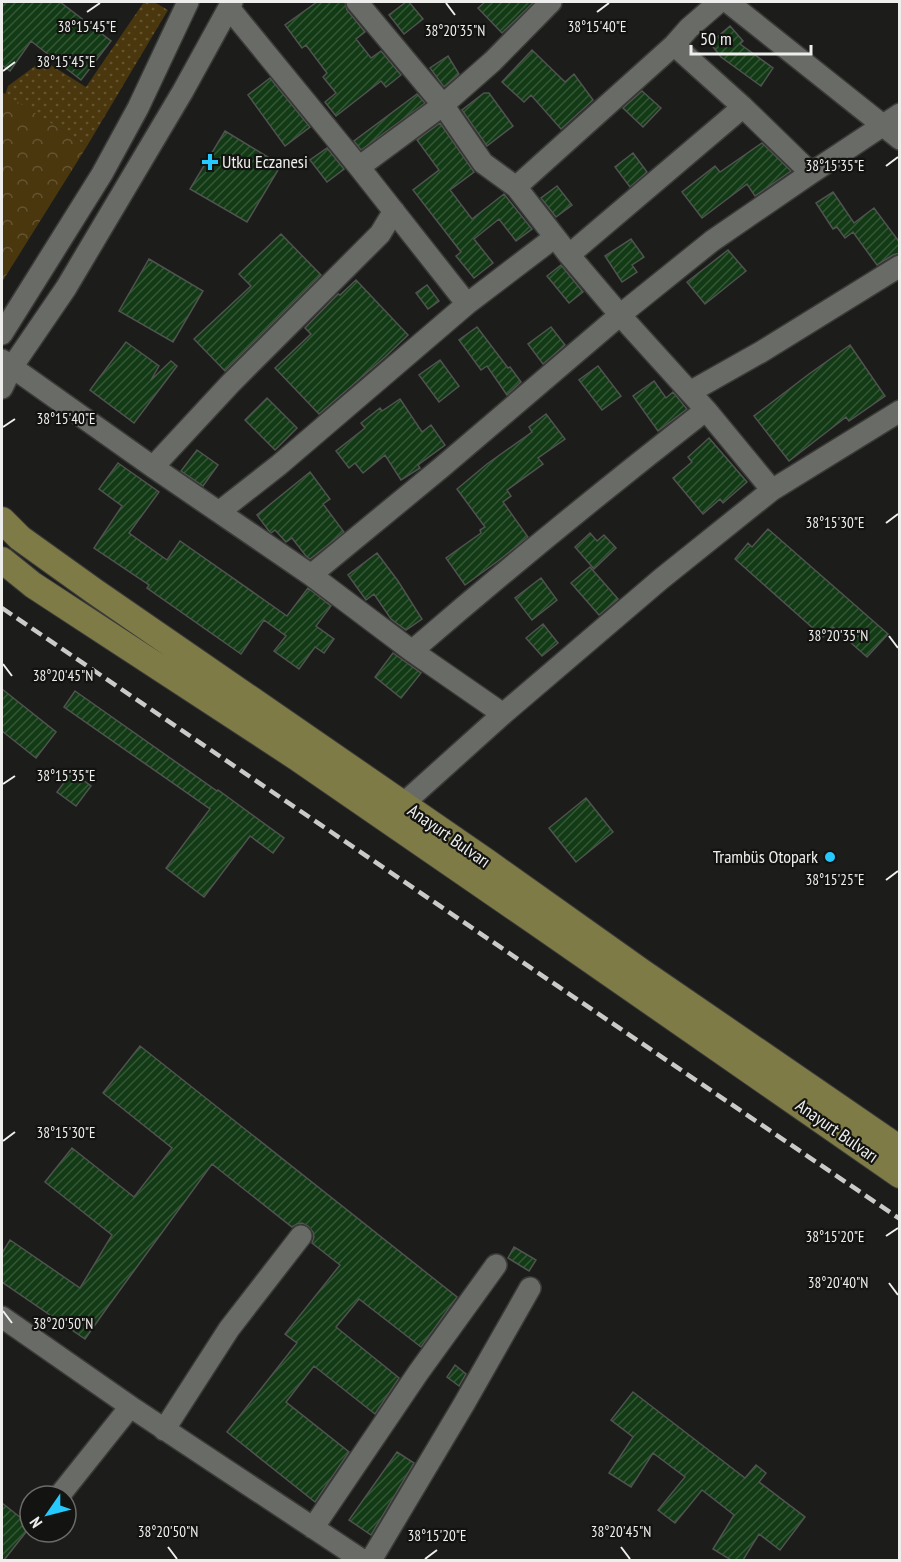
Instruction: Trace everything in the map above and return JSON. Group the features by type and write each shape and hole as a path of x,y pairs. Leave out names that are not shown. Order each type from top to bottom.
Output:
{"main road":[{"name":"Anayurt Bulvarı","path":"2,520 29,545 900,1149"},
{"name":"Anayurt Bulvarı","path":"2,560 33,585 296,757 900,1175"}],"street":[{"path":"2,334 102,174 138,108 188,2"},
{"path":"357,2 443,105 483,163 516,187 568,255 706,410 772,490"},
{"path":"359,167 443,105 493,61 552,2"},
{"path":"516,187 719,2"},
{"path":"728,2 891,120 900,139"},
{"path":"2,388 7,363 66,288 183,91 230,4 467,304"},
{"path":"674,45 811,173"},
{"path":"568,255 743,108"},
{"path":"311,575 620,315 712,241 891,120"},
{"path":"153,467 230,384 380,234 394,211"},
{"path":"219,512 279,465 467,304 555,237"},
{"path":"690,392 761,352 900,266"},
{"path":"7,363 311,575 412,651 503,714"},
{"path":"412,651 519,559 706,410"},
{"path":"403,804 503,714 661,579 772,490 900,411"},
{"path":"164,1430 229,1329 301,1236"},
{"path":"313,1528 418,1373 496,1265"},
{"path":"371,1560 530,1288"},
{"path":"2,1317 164,1430 362,1560"},
{"path":"69,1484 130,1407"}],"green space":[{"path":"144,2 154,2 168,10 87,146 5,95 8,86 35,66 46,62 86,87"},
{"path":"2,92 87,146 2,282"}],"building":[{"path":"2,2 60,2 111,41 81,80 31,41 10,71 2,65"},
{"path":"317,2 345,2 347,10 365,32 356,39 371,58 381,51 401,75 386,87 381,81 336,116 325,102 336,93 323,77 327,73 306,45 302,48 285,25"},
{"path":"409,2 423,19 404,34 389,15"},
{"path":"485,2 534,2 502,33 478,8"},
{"path":"730,26 743,41 740,44 773,68 761,86 721,57 710,43"},
{"path":"532,50 565,82 574,74 593,100 561,129 531,95 524,102 502,82"},
{"path":"448,56 459,74 444,87 430,68"},
{"path":"270,78 310,127 285,146 248,95"},
{"path":"642,91 661,108 643,127 623,108"},
{"path":"484,93 489,93 513,126 487,146 462,110"},
{"path":"417,94 425,103 361,150 354,141"},
{"path":"440,123 474,172 450,190 472,219 504,194 532,229 516,241 499,219 474,239 493,263 474,278 456,256 461,252 413,190 439,170 417,140"},
{"path":"225,131 281,165 247,222 190,189"},
{"path":"762,143 791,171 755,196 747,184 702,218 682,192 715,166 720,172"},
{"path":"327,148 344,169 327,182 310,160"},
{"path":"633,153 647,172 630,187 615,167"},
{"path":"557,186 572,205 556,217 541,198"},
{"path":"833,192 854,223 874,208 900,243 900,253 877,265 853,232 845,238 837,227 833,229 816,203"},
{"path":"281,234 321,275 225,371 194,339 251,286 239,274"},
{"path":"631,239 644,257 632,265 637,272 622,282 605,256"},
{"path":"728,250 746,271 705,304 687,282"},
{"path":"149,259 203,291 173,342 119,311"},
{"path":"561,265 583,292 569,303 547,276"},
{"path":"356,280 408,335 319,414 275,368 311,334 305,328 338,294 340,295"},
{"path":"427,285 439,301 428,309 416,293"},
{"path":"477,327 521,382 507,395 487,366 481,370 459,340"},
{"path":"551,327 565,345 543,364 528,344"},
{"path":"126,342 159,366 151,380 171,361 177,366 134,423 90,390"},
{"path":"850,345 885,396 849,421 846,417 789,461 754,416"},
{"path":"440,360 459,386 439,402 419,375"},
{"path":"598,366 621,396 602,410 579,380"},
{"path":"654,381 666,398 673,392 687,409 658,431 633,396"},
{"path":"267,398 297,428 275,450 245,420"},
{"path":"400,399 422,432 431,425 445,445 418,465 420,468 401,480 385,455 363,473 355,463 349,468 336,451 365,428 361,423 380,408 382,411"},
{"path":"546,414 565,439 538,458 543,464 507,490 511,496 503,502 528,537 465,585 446,558 481,533 480,530 485,527 457,489 532,432 529,427"},
{"path":"709,438 747,482 723,503 720,499 703,514 673,478 692,462 688,457"},
{"path":"197,450 218,465 203,486 181,471"},
{"path":"118,463 159,492 129,533 167,560 180,541 287,616 308,588 331,606 316,626 334,639 324,653 315,647 299,669 274,651 286,636 264,620 241,654 147,588 149,585 94,548 122,506 99,489"},
{"path":"310,472 330,499 323,504 344,532 310,559 292,538 286,542 275,530 271,533 257,515"},
{"path":"768,529 888,634 867,657 833,627 823,637 735,559 748,543 752,547"},
{"path":"590,533 597,541 604,535 616,548 594,569 575,547"},
{"path":"377,553 422,619 406,630 391,619 374,594 366,600 348,575"},
{"path":"590,567 618,599 599,615 571,583"},
{"path":"541,578 557,600 532,620 515,598"},
{"path":"543,624 558,643 542,656 526,638"},
{"path":"393,653 421,673 401,698 375,677"},
{"path":"2,689 56,732 36,758 2,731"},
{"path":"75,691 284,838 273,853 250,836 204,897 166,868 210,809 64,707"},
{"path":"72,772 91,786 76,806 57,792"},
{"path":"586,798 613,832 576,862 549,828"},
{"path":"140,1046 457,1297 421,1347 359,1299 336,1327 399,1378 375,1414 314,1366 286,1402 349,1452 315,1502 227,1432 297,1343 285,1334 340,1265 312,1243 313,1232 308,1226 302,1223 292,1227 212,1164 85,1339 2,1282 2,1253 10,1240 80,1288 112,1235 45,1182 72,1148 134,1197 172,1148 103,1093"},
{"path":"514,1247 536,1260 529,1271 508,1258"},
{"path":"455,1365 466,1374 459,1386 447,1377"},
{"path":"633,1392 745,1478 756,1465 766,1473 759,1482 805,1517 780,1550 759,1534 743,1560 731,1560 713,1549 734,1515 702,1490 675,1523 658,1510 685,1477 653,1453 631,1487 609,1473 633,1437 611,1420"},
{"path":"397,1452 414,1463 371,1535 349,1520"},
{"path":"2,1503 18,1516 18,1542 2,1560"}],"railway":[{"path":"2,608 900,1219"}],"place":[{"name":"Utku Eczanesi","path":"210,162"},
{"name":"Trambüs Otopark","path":"830,857"}]}
